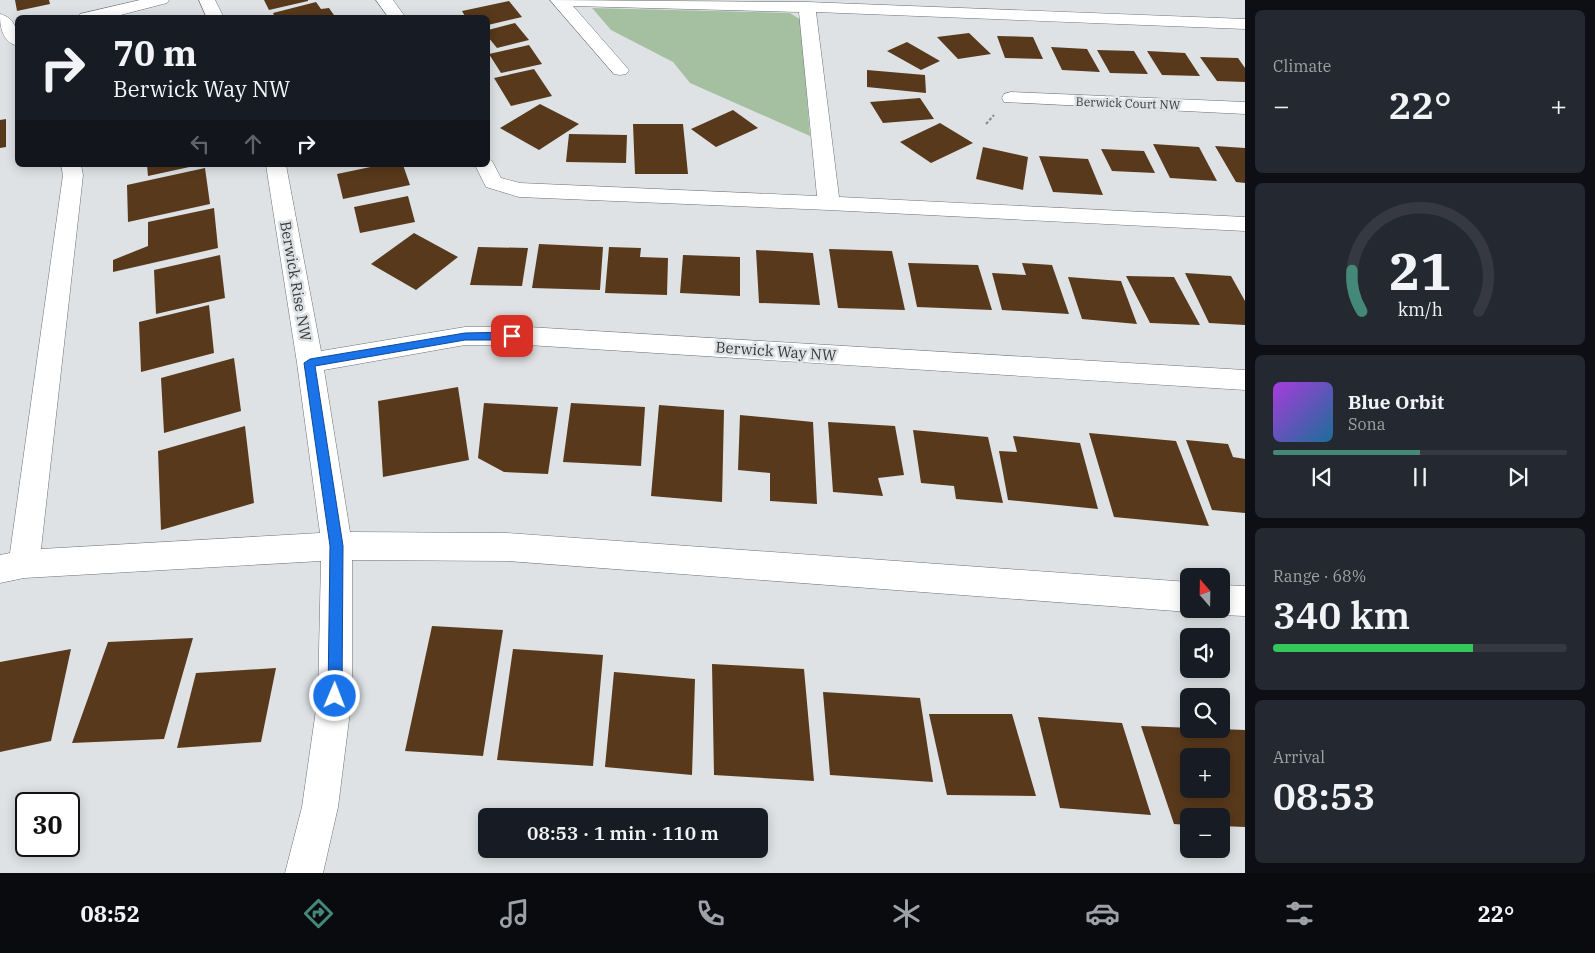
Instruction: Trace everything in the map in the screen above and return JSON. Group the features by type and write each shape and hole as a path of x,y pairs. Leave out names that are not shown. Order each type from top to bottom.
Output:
{"street":[{"path":"98,15 161,0"},
{"path":"207,0 214,15"},
{"path":"384,0 396,15"},
{"path":"558,0 807,7 1245,24"},
{"path":"558,0 620,70"},
{"path":"807,7 829,203"},
{"path":"0,19 12,37"},
{"name":"Berwick Court NW","path":"1011,98 1245,108"},
{"path":"70,167 71,184 12,567 337,546 507,547 1180,596"},
{"name":"Berwick Rise NW","path":"276,167 310,363 337,546 335,696 320,808 304,873"},
{"path":"486,167 493,182 519,190 829,203 1245,224"},
{"name":"Berwick Way NW","path":"310,363 465,336 528,336 1245,380"},
{"path":"1230,601 1245,602"}],"green space":[{"path":"592,8 790,13 801,20 810,136 690,83 673,62 611,30"}],"building":[{"path":"15,0 49,0 50,4 17,11"},
{"path":"264,0 308,0 308,1 269,10"},
{"path":"509,1 522,17 490,25 490,15 464,15 462,11"},
{"path":"316,2 321,9 329,8 334,15 274,15 273,13"},
{"path":"515,23 529,40 497,48 490,39 490,29"},
{"path":"969,33 991,54 958,59 937,37"},
{"path":"997,36 1033,37 1043,59 1005,58"},
{"path":"907,42 940,61 921,70 887,51"},
{"path":"529,45 542,64 501,73 490,54"},
{"path":"1051,47 1087,49 1100,72 1062,70"},
{"path":"1097,50 1134,51 1148,74 1110,73"},
{"path":"1147,51 1185,53 1200,76 1162,75"},
{"path":"1200,57 1238,58 1245,68 1245,82 1217,81"},
{"path":"534,69 552,96 511,106 494,78"},
{"path":"867,70 925,75 926,93 867,87"},
{"path":"920,98 934,119 883,123 870,102"},
{"path":"540,104 579,124 539,150 500,128"},
{"path":"733,110 758,128 716,147 691,129"},
{"path":"6,119 6,147 0,148 0,120"},
{"path":"940,123 973,143 931,163 900,142"},
{"path":"633,124 683,124 688,174 635,174"},
{"path":"569,134 627,135 626,163 566,162"},
{"path":"1153,144 1199,147 1217,181 1170,178"},
{"path":"1215,146 1245,148 1245,183 1236,182"},
{"path":"983,147 1028,157 1023,190 976,179"},
{"path":"1101,149 1144,151 1155,173 1112,171"},
{"path":"1039,156 1088,159 1103,195 1053,192"},
{"path":"147,167 189,167 148,176"},
{"path":"370,167 404,167 410,185 343,199 337,174"},
{"path":"205,168 210,204 128,222 127,185"},
{"path":"408,196 415,222 360,233 354,207"},
{"path":"214,208 218,248 113,272 113,260 148,246 148,222"},
{"path":"414,233 458,257 416,290 371,264"},
{"path":"539,244 603,247 600,290 532,288"},
{"path":"478,247 528,248 522,286 470,285"},
{"path":"609,247 641,248 640,257 668,258 667,295 605,293"},
{"path":"829,249 892,251 905,310 838,308"},
{"path":"756,250 813,253 820,305 759,303"},
{"path":"220,255 225,298 156,314 154,270"},
{"path":"683,255 740,257 740,296 680,293"},
{"path":"908,263 978,265 992,310 917,307"},
{"path":"1022,263 1052,265 1069,314 1002,310 992,273 1026,275"},
{"path":"1185,273 1231,276 1245,301 1245,325 1209,323"},
{"path":"1126,276 1174,277 1200,325 1150,323"},
{"path":"1068,277 1121,281 1137,324 1082,319"},
{"path":"209,305 214,353 141,372 139,322"},
{"path":"234,358 241,411 164,433 161,378"},
{"path":"458,387 469,460 383,477 378,401"},
{"path":"484,403 558,407 548,474 504,472 478,458"},
{"path":"571,403 645,407 641,466 563,462"},
{"path":"659,405 724,410 722,502 651,496"},
{"path":"740,415 813,422 817,504 770,501 770,473 738,470"},
{"path":"828,422 895,426 904,475 878,478 883,496 833,492"},
{"path":"245,426 254,503 161,530 158,451"},
{"path":"913,430 988,437 1003,503 956,499 954,486 921,483"},
{"path":"1089,433 1176,441 1209,526 1114,517"},
{"path":"1013,436 1080,443 1098,509 1008,500 999,451 1017,452"},
{"path":"1186,440 1228,444 1233,457 1245,459 1245,513 1212,510"},
{"path":"432,626 503,630 483,756 405,751"},
{"path":"193,638 164,739 72,743 108,642"},
{"path":"71,649 51,741 0,752 0,662"},
{"path":"513,649 603,655 593,766 497,760"},
{"path":"712,664 804,669 814,781 714,775"},
{"path":"276,668 261,742 177,748 196,673"},
{"path":"614,672 695,679 692,775 605,767"},
{"path":"823,692 920,698 933,782 830,775"},
{"path":"929,714 1012,714 1036,796 947,795"},
{"path":"1038,717 1122,723 1151,815 1060,808"},
{"path":"1141,726 1180,728 1180,738 1230,738 1230,729 1245,730 1245,827 1230,826 1230,808 1180,808 1180,824 1174,824"}],"route":[{"path":"335,696 337,546 310,363 465,336 512,336"}]}
